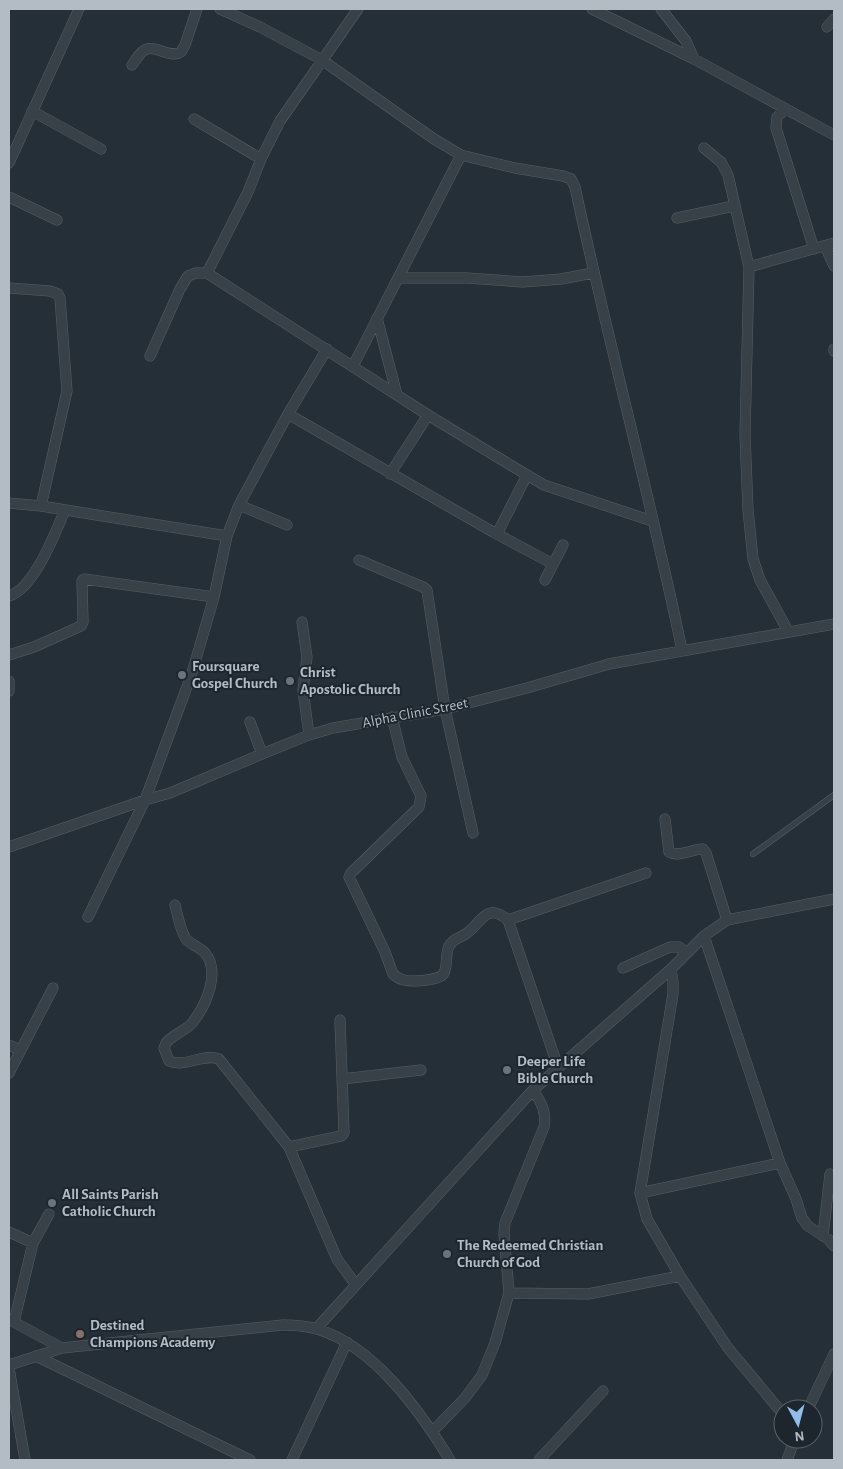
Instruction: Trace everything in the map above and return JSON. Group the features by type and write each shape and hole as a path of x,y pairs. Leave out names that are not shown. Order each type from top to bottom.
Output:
{"street":[{"path":"9,163 79,9"},
{"path":"132,66 143,50 149,48 172,55 177,55 181,52 197,9"},
{"path":"220,9 260,27 322,60 434,140 460,155 571,179 666,573 682,650"},
{"path":"207,273 248,192 280,121 358,9"},
{"path":"592,9 694,59 834,135"},
{"path":"661,9 686,41 694,59"},
{"path":"827,27 834,18"},
{"path":"786,109 777,116 776,128 814,249"},
{"path":"32,111 101,148"},
{"path":"194,119 261,160"},
{"path":"704,148 725,168 731,182 734,206 742,232 749,267 745,435 748,510 756,571 788,631"},
{"path":"353,366 460,155"},
{"path":"9,197 57,220"},
{"path":"677,218 734,206"},
{"path":"749,267 830,245 834,266"},
{"path":"150,356 180,289 188,276 196,272 207,273 428,415 527,475 553,488 652,521"},
{"path":"398,278 467,278 523,282 561,279 593,273"},
{"path":"9,288 50,291 58,294 60,298 66,391 42,506"},
{"path":"378,318 397,395"},
{"path":"88,917 145,800 191,676 214,597 227,536 239,505 288,414 328,349"},
{"path":"288,414 390,474 553,564"},
{"path":"390,474 428,415"},
{"path":"497,534 527,475"},
{"path":"9,503 42,506 227,536"},
{"path":"239,505 287,525"},
{"path":"9,596 24,586 42,561 64,510"},
{"path":"545,580 562,545"},
{"path":"359,560 423,586 427,590 445,709 473,833"},
{"path":"9,655 34,647 81,626 83,622 82,581 84,579 214,597"},
{"path":"302,622 307,657 303,690 309,735"},
{"name":"Alpha Clinic Street","path":"9,847 170,793 309,735 332,728 445,709 609,664 834,624"},
{"path":"9,681 9,691"},
{"path":"392,717 402,757 421,796 421,802 419,807 351,872 349,877 394,974 404,980 434,980 441,977 444,972 448,947 453,940 470,931 486,913 498,914 508,920 558,1067"},
{"path":"250,722 262,754"},
{"path":"665,819 669,852 678,854 703,849 706,853 727,920"},
{"path":"508,920 646,873"},
{"path":"316,1329 533,1090 670,969 704,936 727,920 834,899"},
{"path":"175,906 186,939 205,953 210,960 212,978 210,989 192,1023 166,1043 164,1048 169,1061 179,1063 209,1057 219,1059 289,1147 337,1259 356,1285"},
{"path":"704,936 780,1163 804,1222 834,1246"},
{"path":"622,968 670,947 679,947 684,956"},
{"path":"670,969 674,982 673,994 640,1193 647,1219 680,1276 728,1348 773,1402"},
{"path":"9,1073 53,988"},
{"path":"289,1147 341,1136 344,1133 340,1020"},
{"path":"9,1045 20,1050"},
{"path":"342,1079 421,1070"},
{"path":"432,1432 465,1398 482,1375 495,1343 509,1292 504,1232 505,1223 546,1119 541,1102 533,1090"},
{"path":"640,1193 780,1163"},
{"path":"823,1236 830,1174"},
{"path":"49,1214 33,1243 11,1320 62,1348"},
{"path":"9,1232 33,1243"},
{"path":"509,1292 588,1294 680,1276"},
{"path":"25,1460 9,1366 62,1348 283,1325 316,1329 346,1342 365,1356 406,1397 450,1460"},
{"path":"292,1460 346,1342"},
{"path":"813,1399 834,1354"},
{"path":"36,1356 250,1460"},
{"path":"539,1460 603,1391"}],"lane":[{"path":"753,854 834,795"}],"place":[{"name":"Foursquare Gospel Church","path":"182,675"},
{"name":"Christ Apostolic Church","path":"290,681"},
{"name":"Deeper Life Bible Church","path":"507,1070"},
{"name":"All Saints Parish Catholic Church","path":"52,1203"},
{"name":"The Redeemed Christian Church of God","path":"447,1254"},
{"name":"Destined Champions Academy","path":"80,1334"}]}
